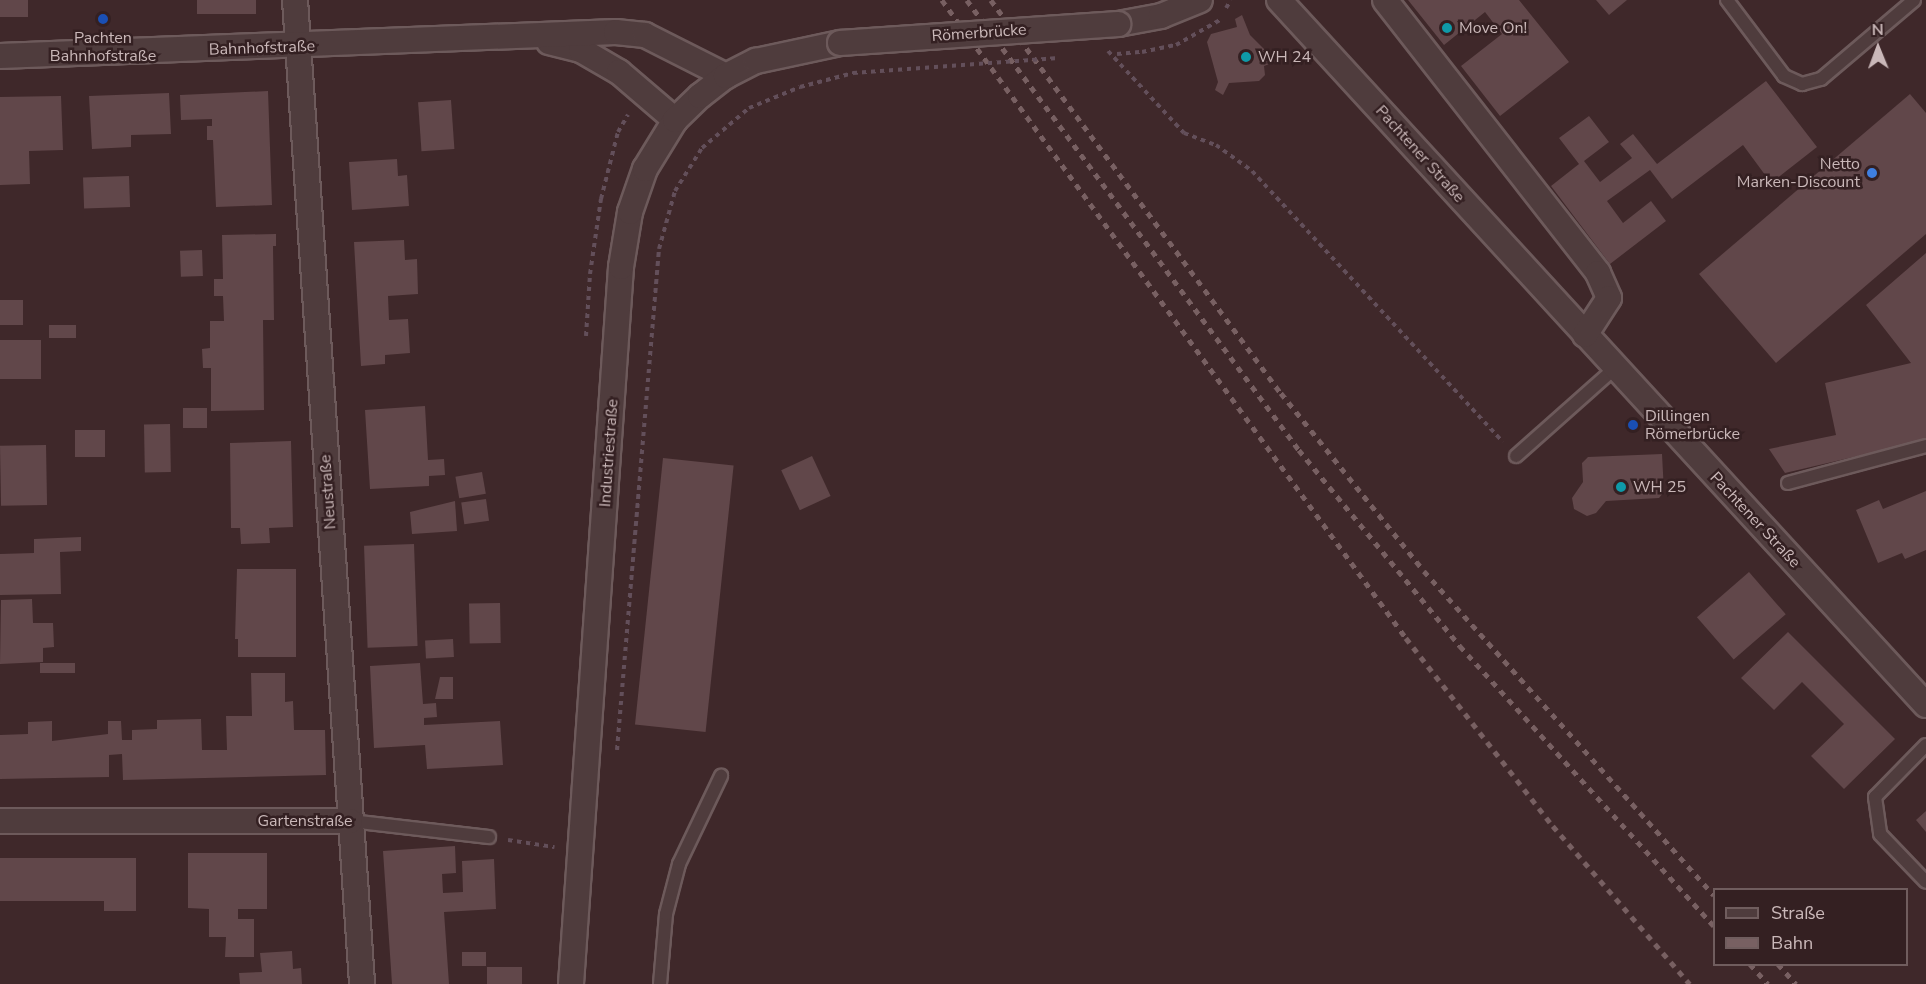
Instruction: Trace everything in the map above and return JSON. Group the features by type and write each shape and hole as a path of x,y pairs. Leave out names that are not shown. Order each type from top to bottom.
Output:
{"street":[{"name":"Neustraße","path":"295,0 362,984"},
{"name":"Römerbrücke","path":"840,43 1118,24 1161,16 1200,0"},
{"name":"Pachtener Straße","path":"1279,0 1926,705"},
{"path":"1385,0 1598,273 1609,298 1585,335"},
{"name":"Bahnhofstraße","path":"0,56 616,32 645,35 726,76"},
{"name":"Bahnhofstraße","path":"523,36 581,50 619,72 675,120"},
{"name":"Industriestraße","path":"571,984 621,267 630,212 645,170 675,120 726,76 787,52 840,43"},
{"name":"Gartenstraße","path":"0,821 350,821"}],"lane":[{"path":"1727,0 1784,76 1802,84 1821,79 1914,0"},
{"path":"1516,456 1615,368"},
{"path":"1788,483 1926,446"},
{"path":"1926,745 1875,796 1880,834 1926,882"},
{"path":"660,984 666,914 679,864 721,776"},
{"name":"Gartenstraße","path":"350,821 489,837"}],"path":[{"path":"1100,41 1184,133 1216,145 1252,171 1516,456"},
{"path":"1096,55 1142,52"},
{"path":"616,759 659,249 675,191 702,148 749,108 800,87 853,73 1061,58"},
{"path":"489,837 582,852"}],"building":[{"path":"0,0 28,0 28,17 0,17"},
{"path":"197,0 256,0 256,14 197,14"},
{"path":"1408,0 1519,0 1569,62 1500,116 1461,66 1502,34 1485,12 1444,45"},
{"path":"1596,0 1627,0 1609,15"},
{"name":"WH 24","path":"1242,15 1250,35 1266,51 1281,55 1283,59 1264,66 1265,75 1259,81 1229,83 1223,95 1215,90 1218,82 1207,42 1211,34 1237,27 1235,19"},
{"path":"1766,81 1817,147 1771,183 1743,145 1672,199 1650,170 1607,201 1623,223 1651,201 1666,221 1610,264 1551,186 1579,164 1559,138 1589,116 1609,142 1584,161 1600,182 1632,158 1620,144 1633,134 1657,164"},
{"path":"268,91 272,205 216,207 213,140 207,140 207,126 212,126 212,119 181,120 180,95"},
{"path":"169,93 171,134 131,135 131,147 92,149 89,96"},
{"name":"Netto Marken-Discount","path":"1910,94 1926,113 1926,234 1776,363 1699,274"},
{"path":"61,96 63,150 29,151 30,184 0,185 0,97"},
{"path":"451,100 454,149 421,151 418,102"},
{"path":"397,159 398,176 407,175 409,206 352,210 349,162"},
{"path":"129,176 130,207 84,209 83,178"},
{"path":"276,234 276,246 273,246 274,320 263,320 264,410 211,411 211,368 203,368 202,349 210,348 210,321 224,321 223,296 214,296 214,279 223,279 222,235"},
{"path":"404,240 405,260 417,259 418,294 388,296 389,320 408,319 410,353 385,355 385,364 361,366 354,242"},
{"path":"202,250 203,276 181,277 180,251"},
{"path":"1926,253 1926,440 1785,473 1769,449 1836,435 1825,383 1911,363 1866,305"},
{"path":"0,300 23,300 23,325 0,325"},
{"path":"49,325 76,325 76,338 49,338"},
{"path":"0,340 41,340 41,379 0,379"},
{"path":"425,406 428,460 444,459 445,475 429,476 429,486 370,489 365,410"},
{"path":"183,408 207,408 207,428 183,428"},
{"path":"144,424 170,424 171,472 145,472"},
{"path":"75,430 105,430 105,457 75,457"},
{"path":"291,441 293,527 269,528 270,543 241,544 240,528 231,528 230,443"},
{"path":"46,445 47,505 1,506 0,446"},
{"name":"WH 25","path":"1662,454 1664,492 1659,498 1606,501 1596,513 1587,516 1574,509 1572,498 1583,482 1582,463 1588,457"},
{"path":"812,456 831,496 800,510 781,470"},
{"path":"663,458 734,465 706,732 635,725"},
{"path":"482,472 486,494 459,498 455,477"},
{"path":"1926,491 1926,550 1905,559 1902,553 1878,563 1856,510 1879,500 1883,509"},
{"path":"486,499 489,521 464,524 461,502"},
{"path":"455,501 457,531 412,534 410,512"},
{"path":"81,537 81,551 60,552 61,594 0,595 0,554 34,553 34,539"},
{"path":"414,544 418,646 368,648 364,546"},
{"path":"237,569 296,569 296,657 238,657 238,639 235,639"},
{"path":"1749,572 1786,614 1734,660 1697,617"},
{"path":"32,599 33,623 53,623 54,647 43,648 43,662 0,664 1,600"},
{"path":"500,603 501,643 470,644 469,604"},
{"path":"1788,632 1895,739 1844,789 1811,756 1844,724 1802,682 1774,710 1741,678"},
{"path":"453,639 454,657 426,658 425,640"},
{"path":"40,663 75,663 75,673 40,673"},
{"path":"420,663 423,704 436,703 437,717 424,718 424,725 500,721 503,765 427,769 425,745 374,748 370,666"},
{"path":"251,673 285,673 285,702 293,701 294,730 325,730 326,775 123,780 122,754 109,755 109,777 0,779 0,735 28,734 28,722 52,721 52,741 108,734 108,721 121,721 122,740 132,740 132,730 157,729 157,720 201,719 202,750 227,750 226,716 252,716"},
{"path":"440,677 453,677 453,699 435,699"},
{"path":"1926,811 1926,832 1916,820"},
{"path":"455,846 456,873 442,874 443,893 463,892 462,861 494,859 496,909 444,912 449,984 392,984 383,851"},
{"path":"188,853 267,853 267,909 238,909 238,919 254,919 254,957 225,957 226,937 209,937 209,909 188,908"},
{"path":"0,858 136,858 136,911 104,911 104,901 0,901"},
{"path":"292,951 293,969 301,968 302,984 240,984 239,973 262,972 260,953"},
{"path":"462,952 486,952 486,966 462,966"},
{"path":"487,967 522,967 522,984 487,984"}],"railway":[{"path":"942,0 1406,638 1553,826 1690,984"},
{"path":"967,0 1299,450 1460,646 1713,925"},
{"path":"991,0 1281,393 1424,571 1713,894"},
{"path":"1752,966 1768,984"},
{"path":"1780,966 1796,984"}],"place":[{"name":"Pachten Bahnhofstraße","path":"103,19"},
{"name":"Move On!","path":"1447,28"},
{"name":"WH 24","path":"1246,57"},
{"name":"Netto Marken-Discount","path":"1872,173"},
{"name":"Dillingen Römerbrücke","path":"1633,425"},
{"name":"WH 25","path":"1621,487"}]}
